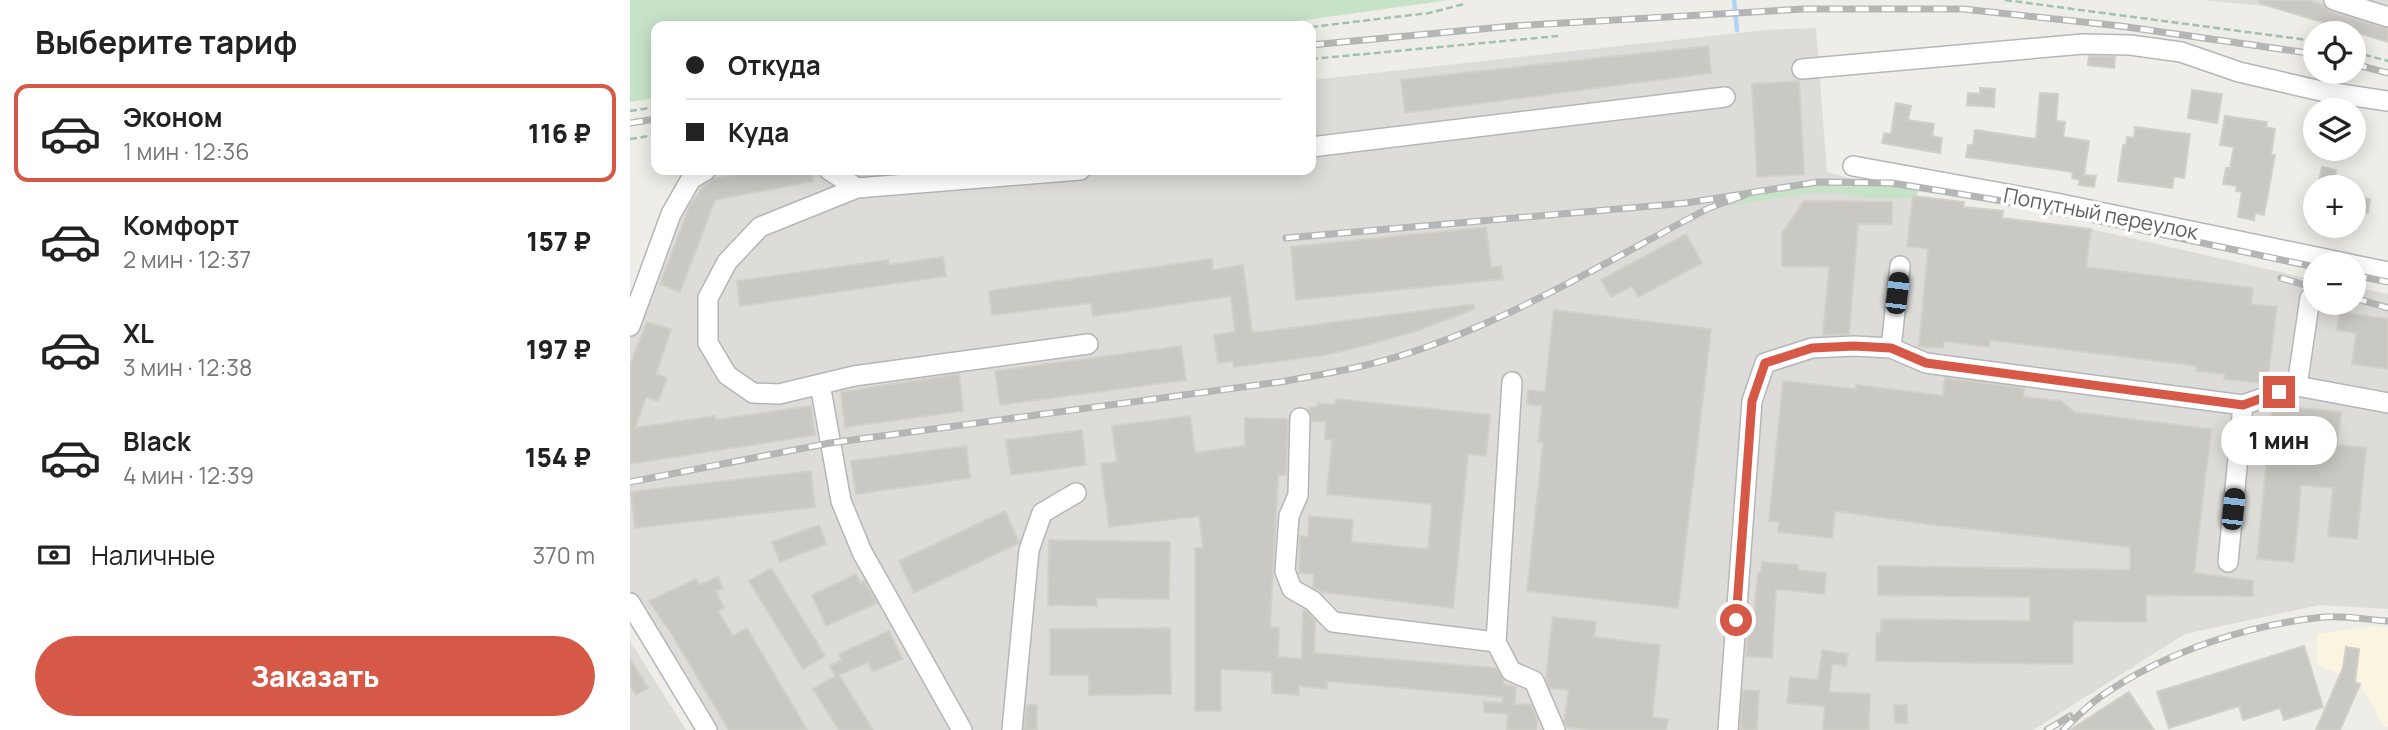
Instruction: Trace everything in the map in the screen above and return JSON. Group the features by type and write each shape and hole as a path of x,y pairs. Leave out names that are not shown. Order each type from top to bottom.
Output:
{"street":[{"path":"2334,0 2388,16"},
{"path":"1802,69 2083,44 2130,45 2181,52 2239,72 2321,91 2388,102"},
{"path":"1316,146 1724,97"},
{"name":"Попутный переулок","path":"1853,166 2056,203 2303,255"},
{"path":"630,326 671,214 691,179 698,175"},
{"path":"837,175 857,188"},
{"path":"1018,175 857,188 760,227 727,262 708,298 708,343 727,375 753,393 779,394 855,376 1088,344"},
{"path":"1891,348 1900,266"},
{"name":"Попутный переулок","path":"2366,268 2388,272"},
{"path":"2297,386 2307,315"},
{"path":"1728,730 1752,401 1765,363 1812,348 1891,348 1926,363 2243,405 2297,386 2388,403"},
{"path":"1512,382 1496,642 1511,671 1534,681 1555,730"},
{"path":"820,384 841,501 857,539 962,730"},
{"path":"2228,562 2243,405"},
{"path":"1300,418 1298,495 1289,516 1285,571 1292,589 1313,601 1333,622 1496,642"},
{"path":"1012,730 1029,550 1042,513 1076,493"},
{"path":"630,603 707,730"}],"path":[{"path":"2005,0 2303,39"},
{"path":"1316,26 1429,13 1464,4"},
{"path":"1316,59 1558,36"},
{"path":"2366,55 2388,61"},
{"path":"630,111 651,108"},
{"path":"630,139 651,136"}],"shaded area":[{"path":"2202,0 2388,0 2388,42 2366,35 2366,21 2319,21 2273,7"},
{"path":"1816,28 1827,172 1916,197 1964,202 1964,207 2003,211 2002,218 2091,229 2303,277 2303,315 2366,315 2366,289 2388,294 2388,609 2320,605 2185,634 2033,730 710,730 630,601 630,305 695,175 1316,175 1316,79 1765,30"},
{"path":"2374,626 2388,627 2388,727 2383,725 2360,684 2317,664 2317,634"},
{"path":"630,641 686,730 630,730"}],"green space":[{"path":"630,0 1449,0 1298,21 651,21 651,99 630,102"},
{"path":"1818,182 1892,183 1919,187 1916,197 1872,199 1840,193 1809,193 1729,206 1745,195"}],"building":[{"path":"2259,0 2308,0 2323,5 2330,12 2361,21 2319,21 2259,3"},
{"path":"2366,23 2388,29 2388,42 2366,35"},
{"path":"1708,46 1711,73 1405,113 1401,80"},
{"path":"2089,56 2115,57 2114,68 2088,65"},
{"path":"1799,81 1804,174 1757,177 1752,84"},
{"path":"1980,88 1995,89 1994,107 1967,105 1968,93 1980,94"},
{"path":"2192,90 2222,94 2217,123 2188,118"},
{"path":"2040,93 2058,94 2056,121 2065,122 2063,137 2089,141 2084,175 2096,176 2094,187 2079,185 2080,180 2072,178 2073,172 1966,157 1968,145 1973,145 1975,130 2036,139"},
{"path":"1896,103 1911,106 1908,120 1934,124 1932,136 1942,138 1940,153 1882,143 1884,133 1891,134"},
{"path":"2225,116 2267,122 2266,127 2275,129 2271,155 2275,155 2264,215 2255,213 2254,220 2238,217 2242,192 2236,191 2237,186 2223,184 2226,168 2230,168 2234,147 2220,145"},
{"path":"2135,127 2190,134 2184,178 2174,176 2172,188 2118,181 2123,145 2126,145 2127,137 2134,138"},
{"path":"2322,167 2336,170 2335,175 2320,175"},
{"path":"735,175 812,175 813,181 715,200 680,292 660,284 690,205 704,186 714,179"},
{"path":"1913,196 1964,202 1963,207 2003,211 2002,218 2091,229 2086,267 2253,288 2251,304 2277,307 2267,384 2224,379 2225,374 2197,371 2197,366 1990,340 1989,347 1944,341 1943,348 1919,346 1928,249 1907,246"},
{"path":"2366,198 2370,199 2366,213"},
{"path":"1804,201 1892,202 1892,224 1858,224 1849,334 1823,335 1829,267 1782,266 1782,233"},
{"path":"1486,227 1491,267 1501,266 1503,279 1296,300 1291,247"},
{"path":"1686,234 1702,263 1638,297 1632,286 1611,297 1601,280"},
{"path":"943,257 946,276 740,306 737,281 888,260 889,265"},
{"path":"1212,259 1213,270 1243,265 1252,333 1473,304 1474,309 1416,331 1325,355 1234,367 1233,361 1218,363 1214,335 1235,332 1231,296 1093,316 1091,303 992,315 989,291"},
{"path":"1554,310 1711,329 1678,608 1527,591 1543,443 1538,442 1542,406 1527,404 1528,390 1545,392"},
{"path":"2340,315 2388,319 2388,369 2352,364 2356,333 2337,330"},
{"path":"647,322 671,329 656,374 667,378 658,401 646,397 635,428 811,406 815,435 630,464 630,365"},
{"path":"1181,346 1186,380 1000,405 995,371"},
{"path":"959,374 963,411 845,427 841,392"},
{"path":"1945,378 2024,388 2023,397 2061,401 2074,412 2211,429 2194,573 2253,581 2253,596 2146,595 2146,622 2073,621 2073,664 1876,661 1876,633 1881,633 1881,619 2030,621 2030,597 1878,595 1878,566 2130,570 2130,547 1835,511 1832,538 1778,532 1779,522 1769,521 1783,381 1856,389 1856,385 1943,396"},
{"path":"1336,399 1490,415 1486,456 1468,454 1453,608 1322,592 1313,587 1314,574 1299,573 1300,536 1308,537 1309,516 1353,520 1351,542 1428,549 1432,504 1327,494 1332,440 1325,439 1326,422 1312,421 1309,410 1310,407 1317,407 1318,403 1335,405"},
{"path":"2277,406 2341,412 2337,445 2366,448 2357,539 2328,536 2333,488 2301,485 2294,562 2257,559 2272,408"},
{"path":"1190,416 1195,453 1245,446 1245,418 1288,419 1286,475 1278,475 1270,627 1279,628 1278,657 1302,659 1303,611 1306,611 1315,621 1314,653 1496,668 1504,680 1503,684 1516,687 1515,704 1531,705 1537,719 1536,730 1507,730 1508,714 1484,712 1484,702 1502,703 1503,697 1327,681 1327,689 1299,686 1299,695 1272,693 1272,672 1221,669 1221,711 1195,711 1195,548 1203,548 1199,516 1109,527 1101,464 1117,462 1112,426"},
{"path":"1082,430 1086,465 1011,475 1006,440"},
{"path":"966,446 970,478 856,494 851,461"},
{"path":"811,471 815,507 635,528 631,492"},
{"path":"1005,511 1019,543 914,593 899,561"},
{"path":"819,525 826,544 780,562 772,542"},
{"path":"1049,540 1170,542 1169,599 1097,598 1097,606 1048,605"},
{"path":"1762,562 1798,565 1798,570 1826,573 1824,594 1776,589 1772,658 1746,656 1749,612 1754,612 1758,573 1761,573"},
{"path":"771,568 825,656 803,669 749,581"},
{"path":"856,574 860,583 864,581 877,603 826,626 812,595"},
{"path":"718,577 723,588 716,591 724,608 718,611 733,636 747,628 807,730 729,730 649,601 696,579 699,585"},
{"path":"1553,617 1596,622 1594,637 1660,645 1652,717 1668,719 1666,730 1590,730 1567,727 1564,721 1569,690 1550,688 1546,677"},
{"path":"1170,628 1171,694 1089,695 1089,675 1050,675 1050,629"},
{"path":"889,631 902,659 873,672 868,662 839,675 873,730 839,730 813,689 835,676 830,666 842,660 839,654"},
{"path":"2304,646 2323,707 2284,720 2280,708 2243,720 2239,706 2169,728 2157,692"},
{"path":"2346,647 2359,649 2355,682 2360,684 2340,730 2316,730 2343,668"},
{"path":"1822,650 1848,654 1846,666 1832,664 1829,692 1870,694 1869,730 1823,730 1825,706 1787,703 1790,677 1818,680"},
{"path":"630,658 648,688 636,695 630,685"},
{"path":"1743,690 1759,691 1757,730 1740,730"},
{"path":"2129,692 2154,730 2070,730"},
{"path":"1027,705 1037,705 1037,730 1024,730"},
{"path":"1894,705 1907,705 1907,723 1895,723"}],"waterway":[{"path":"1734,0 1737,30"}],"railway":[{"path":"1316,45 1513,26 1804,9 1963,9 2120,26 2303,52"},
{"path":"2366,67 2388,73"},
{"path":"630,123 651,120"},
{"path":"1286,238 1686,203 1818,182 1892,183 2015,203 2303,264"},
{"path":"630,482 830,443 1280,382 1382,361 1491,321 1709,208 1745,195"},
{"path":"2366,277 2388,282"},
{"path":"2281,278 2303,284"},
{"path":"2366,302 2388,308"},
{"path":"2063,730 2103,695 2128,679 2209,642 2266,626 2324,617 2388,621"},
{"path":"2047,730 2070,716"}],"route":[{"path":"1736,620 1752,401 1765,363 1812,348 1891,348 1926,363 2243,405 2279,392"}]}
